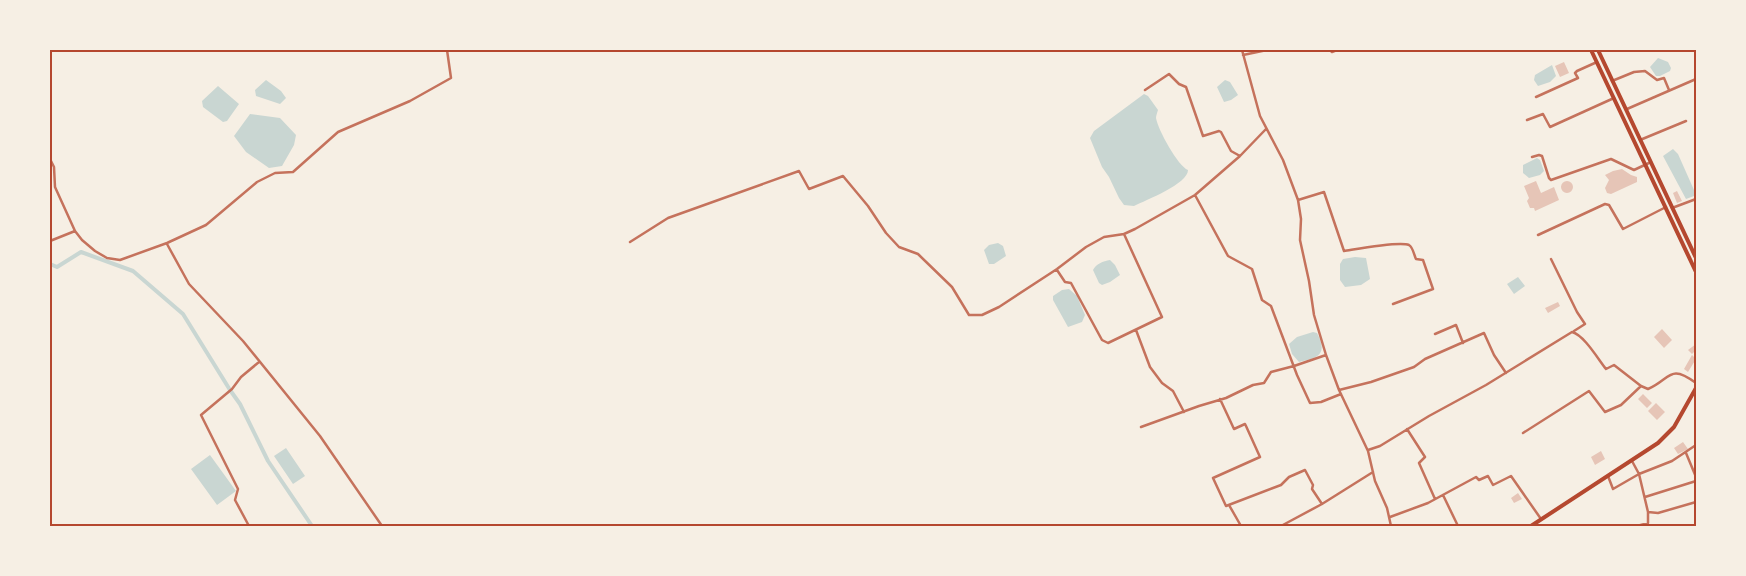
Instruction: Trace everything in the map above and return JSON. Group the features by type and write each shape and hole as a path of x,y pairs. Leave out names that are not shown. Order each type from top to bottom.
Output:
{"main road":[{"path":"1591,50 1696,272"},
{"path":"1598,50 1696,258"},
{"path":"1531,526 1658,443 1674,427 1696,388"}],"street":[{"path":"50,159 54,167 56,187 75,231 95,251 107,258 120,260 167,243 206,225 257,182 275,172 293,172 338,132 410,102 451,78 447,50"},
{"path":"1242,50 1260,116 1283,160 1298,200 1301,219 1300,240 1309,280 1314,315 1326,355 1339,390 1368,450 1373,472 1390,517 1391,526"},
{"path":"1243,55 1267,50"},
{"path":"1330,50 1332,52 1338,50"},
{"path":"1536,97 1578,78 1575,73 1577,71 1597,62"},
{"path":"1612,81 1634,72 1645,71 1657,80 1664,78 1669,90"},
{"path":"1145,90 1169,74 1179,84 1186,87 1203,136 1221,132 1231,151 1240,156"},
{"path":"1625,109 1696,79"},
{"path":"1527,120 1543,114 1550,127 1614,98"},
{"path":"1640,140 1686,121"},
{"path":"630,242 668,218 799,171 809,188 843,176 868,206 886,233 899,247 918,254 952,288 969,315 982,315 999,307 1057,269 1086,247 1104,237 1124,234 1173,209 1195,195 1240,156 1266,129"},
{"path":"1532,157 1542,156 1551,180 1611,159 1634,170 1651,162"},
{"path":"1298,200 1324,192 1344,251 1397,245 1409,245 1412,247 1416,259 1422,260 1433,289 1393,304"},
{"path":"1195,195 1228,256 1252,269 1262,300 1271,306 1296,375 1310,403 1321,402 1341,394"},
{"path":"1672,208 1696,199"},
{"path":"1538,235 1605,204 1609,205 1623,229 1666,208"},
{"path":"50,241 75,231"},
{"path":"1057,269 1065,282 1071,283 1102,340 1108,343 1162,317 1124,234"},
{"path":"167,243 189,284 243,341 320,436 382,526"},
{"path":"1368,450 1380,446 1506,373 1585,324 1577,312 1551,259"},
{"path":"1435,334 1456,325 1463,343"},
{"path":"1136,330 1150,367 1162,383 1173,391 1184,412"},
{"path":"1574,332 1590,347 1606,369 1614,365 1641,386 1648,389 1672,374 1681,374 1696,383"},
{"path":"1339,390 1414,367 1425,359 1484,333 1494,355 1506,373"},
{"path":"1141,427 1220,399 1253,385 1264,383 1271,372 1326,355"},
{"path":"249,526 235,500 238,489 201,415 232,389 241,377 260,362"},
{"path":"1523,433 1590,391 1605,412 1621,405 1641,386"},
{"path":"1220,399 1234,428 1245,424 1260,457 1213,478 1226,506 1229,505 1240,526"},
{"path":"1407,429 1425,457 1419,463 1434,499"},
{"path":"1608,476 1613,489 1639,474 1686,453 1696,446"},
{"path":"1686,453 1696,477"},
{"path":"1632,461 1639,474 1648,512 1648,523 1638,526"},
{"path":"1229,505 1281,484 1290,477 1305,470 1313,485 1312,489 1322,504"},
{"path":"1281,526 1322,504 1373,472"},
{"path":"1390,517 1434,499 1476,477 1479,480 1488,476 1493,485 1511,476 1541,519"},
{"path":"1644,497 1696,481"},
{"path":"1442,495 1458,526"},
{"path":"1648,512 1658,513 1696,502"}],"shaded area":[{"path":"1658,58 1668,62 1671,68 1670,71 1656,76 1650,67"},
{"path":"1552,65 1556,76 1550,82 1538,86 1534,80 1535,75"},
{"path":"266,80 281,91 286,98 280,104 256,96 255,90"},
{"path":"1225,80 1230,82 1238,95 1224,102 1217,87"},
{"path":"218,86 239,104 227,121 223,122 203,107 202,101"},
{"path":"1144,94 1148,96 1158,110 1156,118 1160,131 1169,147 1179,162 1188,170 1181,181 1166,191 1134,206 1124,205 1102,167 1090,138 1094,131"},
{"path":"250,114 280,118 296,135 294,145 282,166 269,168 246,152 234,136"},
{"path":"1673,149 1678,154 1694,190 1694,196 1686,199 1663,156"},
{"path":"1537,158 1540,160 1544,171 1540,175 1529,178 1523,173 1523,165"},
{"path":"998,243 1003,246 1006,256 994,264 989,264 984,250 989,245"},
{"path":"1366,258 1370,279 1361,285 1345,287 1340,280 1340,264 1343,259"},
{"path":"1110,260 1120,275 1102,285 1099,283 1093,270 1100,263"},
{"path":"1518,277 1525,286 1514,294 1507,284"},
{"path":"1069,289 1077,296 1085,315 1082,322 1068,327 1053,300 1053,296 1062,290"},
{"path":"1313,332 1317,333 1322,346 1320,354 1312,359 1299,362 1292,354 1289,344 1297,337"},
{"path":"286,448 305,476 293,484 274,456"},
{"path":"210,455 236,491 217,505 191,469"}],"building":[{"path":"1564,62 1569,73 1560,77 1555,66"},
{"path":"1622,169 1637,177 1637,182 1611,194 1607,193 1605,188 1609,180 1605,175"},
{"path":"1536,181 1541,193 1554,187 1559,200 1535,211 1534,208 1530,208 1527,201 1529,198 1524,186"},
{"path":"1565,181 1569,181 1573,187 1569,193 1565,193 1561,189 1561,185"},
{"path":"1677,191 1682,201 1677,203 1673,193"},
{"path":"1558,302 1560,306 1548,313 1545,308"},
{"path":"1662,329 1672,340 1664,348 1654,337"},
{"path":"1696,344 1696,350 1692,354 1688,350"},
{"path":"1692,355 1696,359 1688,372 1684,369"},
{"path":"1643,394 1652,403 1647,408 1638,399"},
{"path":"1656,403 1665,412 1657,420 1648,411"},
{"path":"1683,442 1688,449 1678,454 1674,448"},
{"path":"1601,451 1605,459 1595,465 1591,457"},
{"path":"1518,493 1522,499 1514,503 1511,498"}],"waterway":[{"path":"50,264 57,267 81,252 133,271 183,314 240,404 268,461 312,526"}]}
